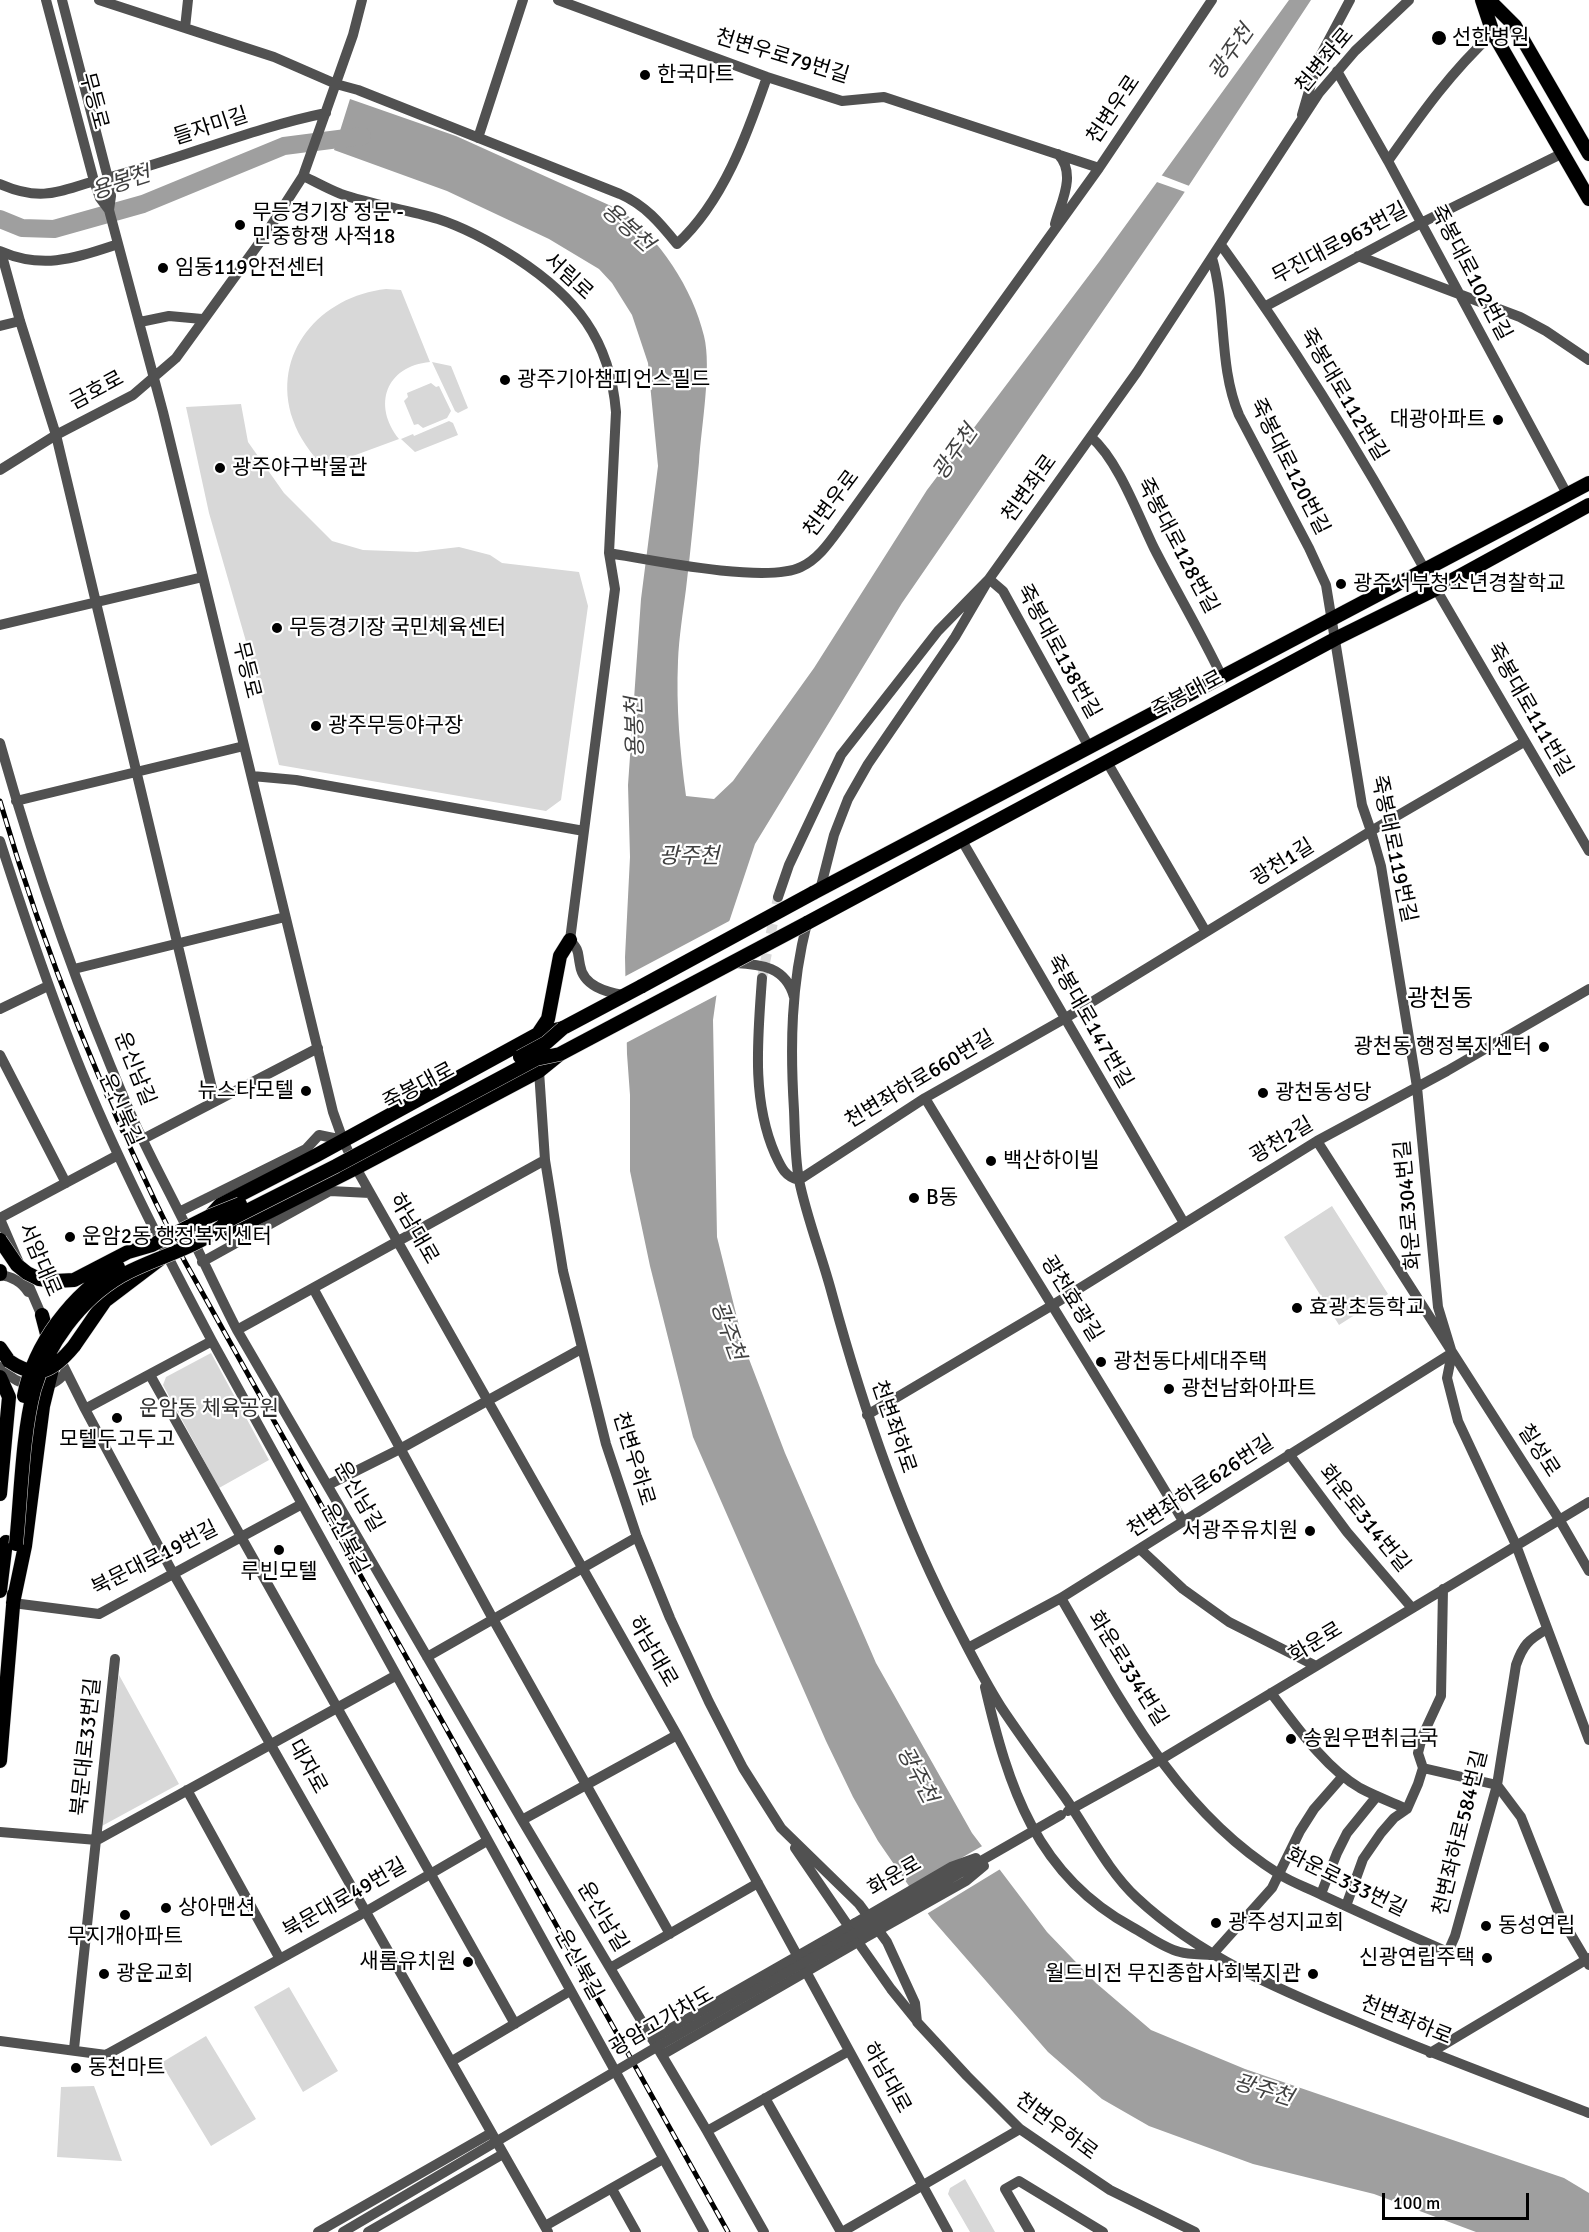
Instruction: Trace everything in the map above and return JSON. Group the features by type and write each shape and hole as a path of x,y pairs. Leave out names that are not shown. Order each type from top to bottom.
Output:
{"main road":[{"path":"1482,0 1493,33 1589,199"},
{"path":"1489,0 1515,26 1589,154"},
{"name":"죽봉대로","path":"210,1216 225,1212 334,1156 546,1043 562,1028 623,995 1589,483"},
{"name":"죽봉대로","path":"218,1232 229,1220 336,1166 526,1064 536,1059 560,1054 735,963 961,839 1335,639 1436,589 1589,505"},
{"path":"538,1034 548,1019 560,956 570,940"},
{"path":"0,1240 17,1265 39,1279 74,1280 128,1252 152,1245 210,1216 220,1205 315,1156 538,1034 562,1028"},
{"path":"0,1591 11,1543 34,1390 48,1355 88,1302 107,1286 135,1269 218,1232 235,1229 356,1168 539,1071 560,1054"},
{"path":"0,1761 13,1603 11,1543 21,1414 32,1366 57,1324 79,1298 105,1275 132,1260 152,1245"},
{"path":"0,1348 9,1361 21,1369 37,1372 59,1364 105,1301 159,1260"},
{"path":"13,1603 26,1546 43,1406 54,1361 42,1315"},
{"path":"0,1377 9,1397 3,1423 0,1494"}],"street":[{"name":"무등로","path":"46,0 95,185 100,198 109,210 155,378 333,1112 343,1140"},
{"name":"무등로","path":"62,0 108,180 111,196 109,210"},
{"path":"99,0 274,57 336,84 358,90 631,199 651,214 676,244 693,227 731,168 744,143 767,77"},
{"path":"185,28 188,0"},
{"path":"155,378 176,358 258,244 304,174 353,35 362,0"},
{"path":"478,138 523,0"},
{"name":"천변우로79번길","path":"558,0 767,77 842,101 884,97 1099,168"},
{"name":"천변우로","path":"609,553 747,573 777,573 802,567 814,559 840,528 1099,168 1212,0"},
{"name":"천변좌로","path":"1299,124 1318,60 1350,0"},
{"name":"천변좌로","path":"817,892 834,835 856,783 955,637 989,579 1137,372 1320,93 1337,71 1409,0"},
{"path":"1388,161 1436,93 1493,33"},
{"name":"죽봉대로102번길","path":"1337,71 1388,161 1567,495"},
{"name":"들자미길","path":"108,180 299,118 326,112"},
{"name":"무진대로963번길","path":"1266,306 1421,223 1563,153"},
{"path":"1052,234 1068,178 1066,165 1058,154"},
{"name":"서림로","path":"304,174 340,194 439,220 483,238 550,282 578,310 598,340 611,375 615,394 609,553"},
{"path":"1,182 30,195 95,185"},
{"path":"1,252 21,259 53,261 67,260 118,244"},
{"name":"죽봉대로112번길","path":"1221,245 1266,306 1425,570"},
{"path":"1,252 56,435"},
{"path":"1358,256 1520,317 1546,331 1589,360"},
{"name":"죽봉대로120번길","path":"1212,258 1219,280 1224,354 1231,395 1239,415 1319,570 1329,597 1332,619"},
{"path":"140,322 170,316 202,319"},
{"path":"0,326 20,321"},
{"name":"금호로","path":"0,470 56,435 133,394 155,378"},
{"name":"금호로","path":"56,435 215,1101"},
{"name":"죽봉대로128번길","path":"1090,437 1101,446 1129,496 1154,548 1198,627 1222,678"},
{"path":"609,553 615,589 570,940 579,951 580,968 590,982 602,990 623,995"},
{"path":"0,625 203,577"},
{"path":"778,897 789,865 841,755 938,631 989,579"},
{"name":"죽봉대로138번길","path":"989,579 1003,591 1089,747"},
{"name":"죽봉대로111번길","path":"1436,589 1589,851"},
{"name":"죽봉대로119번길","path":"1332,619 1362,805 1381,866 1417,1088"},
{"name":"광천1길","path":"1064,1019 1371,831 1524,742"},
{"name":"운신남길","path":"0,743 16,801 74,969 130,1112 202,1262 237,1330 764,2232"},
{"path":"16,801 244,746"},
{"path":"1107,762 1206,932"},
{"path":"252,776 296,780 584,831"},
{"name":"죽봉대로147번길","path":"961,839 1184,1223"},
{"name":"운신북길","path":"0,841 48,986 86,1083 118,1155 212,1341 704,2232"},
{"path":"74,969 285,917"},
{"name":"천변좌하로","path":"807,923 800,951 791,1030 799,1180 855,1377 900,1507 931,1576 982,1675 1001,1706 1073,1808 1107,1863 1136,1897 1212,1955 1314,2004 1430,2053 1589,2113"},
{"path":"735,963 759,963 771,967 792,988 794,997"},
{"path":"762,978 757,1050 761,1101 767,1132 780,1166 790,1178 799,1180"},
{"path":"0,1009 48,986"},
{"name":"광천2길","path":"867,1415 1051,1306 1317,1141 1417,1088 1589,989"},
{"name":"천변좌하로660번길","path":"799,1180 925,1098 1064,1019"},
{"path":"143,1139 318,1048"},
{"path":"0,1055 66,1183"},
{"name":"천변우하로","path":"539,1071 545,1160 563,1271 606,1444 637,1537 670,1618 743,1768 782,1828 852,1925"},
{"name":"화운로304번길","path":"1417,1088 1438,1307 1452,1353 1447,1378 1458,1421 1516,1545 1589,1740"},
{"name":"광천효광길","path":"925,1098 1051,1306 1113,1401 1184,1521"},
{"path":"179,1212 306,1149 319,1135 343,1140"},
{"name":"하남대로","path":"343,1140 370,1193 677,1736 948,2232"},
{"name":"화운로304번길","path":"1317,1141 1452,1353"},
{"path":"0,1219 118,1155"},
{"path":"237,1330 545,1160"},
{"path":"202,1262 330,1191 370,1193"},
{"name":"서암대로","path":"0,1219 42,1315"},
{"path":"0,1274 24,1286 42,1315"},
{"path":"313,1288 493,1619 670,1934"},
{"name":"대자로","path":"42,1315 65,1373 173,1573 547,2229"},
{"path":"84,1409 212,1341"},
{"path":"328,1485 488,1402 581,1349"},
{"name":"천변좌하로626번길","path":"968,1648 1061,1598 1140,1550 1452,1353"},
{"name":"칠성로","path":"1452,1353 1589,1571"},
{"path":"0,1367 18,1383 33,1387 50,1384 60,1379 65,1373"},
{"name":"북문대로19번길","path":"150,1375 338,1707"},
{"name":"화운로314번길","path":"1289,1454 1347,1532 1412,1608"},
{"name":"화운로","path":"662,2055 966,1881 1002,1850 1160,1760 1589,1502"},
{"name":"북문대로19번길","path":"13,1603 99,1614 302,1504"},
{"path":"427,1657 637,1537"},
{"path":"1140,1550 1183,1589 1228,1622 1316,1666"},
{"path":"1346,1906 1364,1859 1372,1845 1394,1818 1407,1809 1423,1768 1418,1754 1422,1737 1441,1696 1443,1589"},
{"name":"화운로334번길","path":"1061,1598 1105,1674 1160,1760"},
{"name":"천변좌하로584번길","path":"1448,1952 1455,1936 1497,1785 1516,1665 1522,1648 1533,1637 1547,1629"},
{"name":"북문대로33번길","path":"74,2049 115,1659"},
{"name":"천변좌하로","path":"982,1675 996,1735 1013,1787 1029,1822 1059,1869 1085,1896 1118,1920 1179,1952 1212,1955"},
{"name":"북문대로33번길","path":"0,1832 97,1840 395,1676"},
{"path":"1270,1693 1343,1776 1359,1787 1407,1809"},
{"name":"북문대로49번길","path":"338,1707 429,1874 515,2024"},
{"path":"522,1820 677,1736"},
{"name":"화운로333번길","path":"1160,1760 1206,1815 1228,1836 1279,1874 1448,1952"},
{"path":"1423,1768 1497,1785 1521,1817 1560,1916 1588,1961 1430,2053"},
{"path":"1212,1955 1272,1888 1300,1831 1314,1809 1343,1776"},
{"name":"북문대로49번길","path":"187,1790 280,1959"},
{"path":"1321,1894 1347,1833 1377,1796"},
{"name":"천변우하로","path":"782,1828 859,1904 887,1942 915,2003 917,2022"},
{"name":"북문대로49번길","path":"0,2041 106,2055 365,1912 487,1841"},
{"name":"화운로","path":"652,2039 951,1867 1002,1850"},
{"name":"광암고가차도","path":"343,2232 639,2058 1002,1850"},
{"path":"610,1968 758,1883"},
{"name":"천변우하로","path":"860,1940 891,1989 917,2022 1020,2129 1110,2190 1195,2232"},
{"path":"452,2061 570,1991"},
{"path":"707,2131 849,2051"},
{"path":"765,2098 841,2232 1020,2129"},
{"path":"318,2232 491,2133"},
{"path":"368,2232 503,2154"},
{"path":"547,2229 663,2159"},
{"path":"1030,2232 1005,2189 1019,2181 1103,2232"},
{"path":"612,2189 636,2232"}],"green space":[{"path":"386,289 401,290 430,362 415,365 403,371 388,389 385,401 386,413 399,439 323,467 302,439 293,420 288,395 289,372 295,351 306,332 322,316 341,303 362,294"},
{"path":"432,362 451,366 468,408 458,413 455,411"},
{"path":"431,383 436,387 439,386 451,411 447,418 423,428 418,424 414,425 404,401 408,397 407,393"},
{"path":"241,404 248,442 284,493 332,541 363,550 417,552 459,547 490,555 502,563 579,572 588,606 561,800 546,811 279,765 209,513 186,407"},
{"path":"449,421 453,423 458,435 415,452 401,439 413,434 414,436"},
{"path":"1332,1206 1388,1294 1339,1325 1284,1237"},
{"name":"운암동 체육공원","path":"211,1353 269,1460 219,1488 163,1385 166,1377"},
{"path":"119,1675 179,1784 100,1827"},
{"path":"289,1987 338,2071 303,2092 254,2007"},
{"path":"206,2036 256,2119 211,2146 161,2063"},
{"path":"94,2086 122,2161 57,2157 61,2087"},
{"path":"965,2179 995,2232 970,2232 948,2194 950,2188"}],"water":[{"name":"광주천","path":"1289,0 1311,0 1182,196 902,603 755,844 725,934 713,1020 717,1237 744,1346 785,1453 876,1663 972,1833 1047,1932 1096,1983 1151,2030 1245,2069 1564,2178 1589,2193 1589,2232 1476,2232 1374,2194 1253,2164 1149,2126 1102,2099 1048,2052 931,1918 878,1841 853,1797 826,1741 693,1437 650,1266 630,1171 625,957 630,857 628,785 641,599 658,466 648,363 632,315 612,283 599,269 549,239 447,191 334,150 350,99 456,136 620,210 648,234 661,249 683,283 699,318 704,336 707,364 688,573 681,625 679,729 686,796 714,799 733,781 814,668 927,490 1099,262"}],"pier":[{"path":"1158,174 1192,187 1188,193 1154,181"},
{"path":"733,919 728,935 719,994 624,1044 622,978"},
{"path":"984,1845 1002,1868 925,1915 907,1889"}],"waterway":[{"name":"용봉천","path":"0,219 22,228 54,229 143,204 284,146 362,136"}],"tunnel":[{"path":"762,978 778,897"}],"railway":[{"path":"0,801 38,919 82,1035 130,1148 184,1260 728,2232"}],"place":[{"name":"선한병원","path":"1439,38"},
{"name":"한국마트","path":"645,75"},
{"name":"무등경기장 정문 - 민중항쟁 사적18","path":"240,225"},
{"name":"임동119안전센터","path":"163,268"},
{"name":"광주기아챔피언스필드","path":"505,380"},
{"name":"대광아파트","path":"1498,420"},
{"name":"광주야구박물관","path":"220,468"},
{"name":"광주서부청소년경찰학교","path":"1341,584"},
{"name":"무등경기장 국민체육센터","path":"277,628"},
{"name":"광주무등야구장","path":"316,726"},
{"name":"광천동 행정복지센터","path":"1544,1047"},
{"name":"뉴스타모텔","path":"306,1091"},
{"name":"광천동성당","path":"1263,1093"},
{"name":"백산하이빌","path":"991,1161"},
{"name":"B동","path":"914,1198"},
{"name":"운암2동 행정복지센터","path":"70,1237"},
{"name":"효광초등학교","path":"1297,1308"},
{"name":"광천동다세대주택","path":"1101,1362"},
{"name":"광천남화아파트","path":"1169,1389"},
{"name":"모텔두고두고","path":"117,1418"},
{"name":"서광주유치원","path":"1310,1531"},
{"name":"루빈모텔","path":"279,1550"},
{"name":"송원우편취급국","path":"1291,1739"},
{"name":"상아맨션","path":"166,1908"},
{"name":"무지개아파트","path":"125,1915"},
{"name":"광주성지교회","path":"1216,1923"},
{"name":"동성연립","path":"1486,1926"},
{"name":"신광연립주택","path":"1487,1958"},
{"name":"새롬유치원","path":"468,1962"},
{"name":"광운교회","path":"104,1974"},
{"name":"월드비전 무진종합사회복지관","path":"1313,1974"},
{"name":"동천마트","path":"76,2068"}],"district":[{"name":"광천동","path":"1440,1000"}]}
